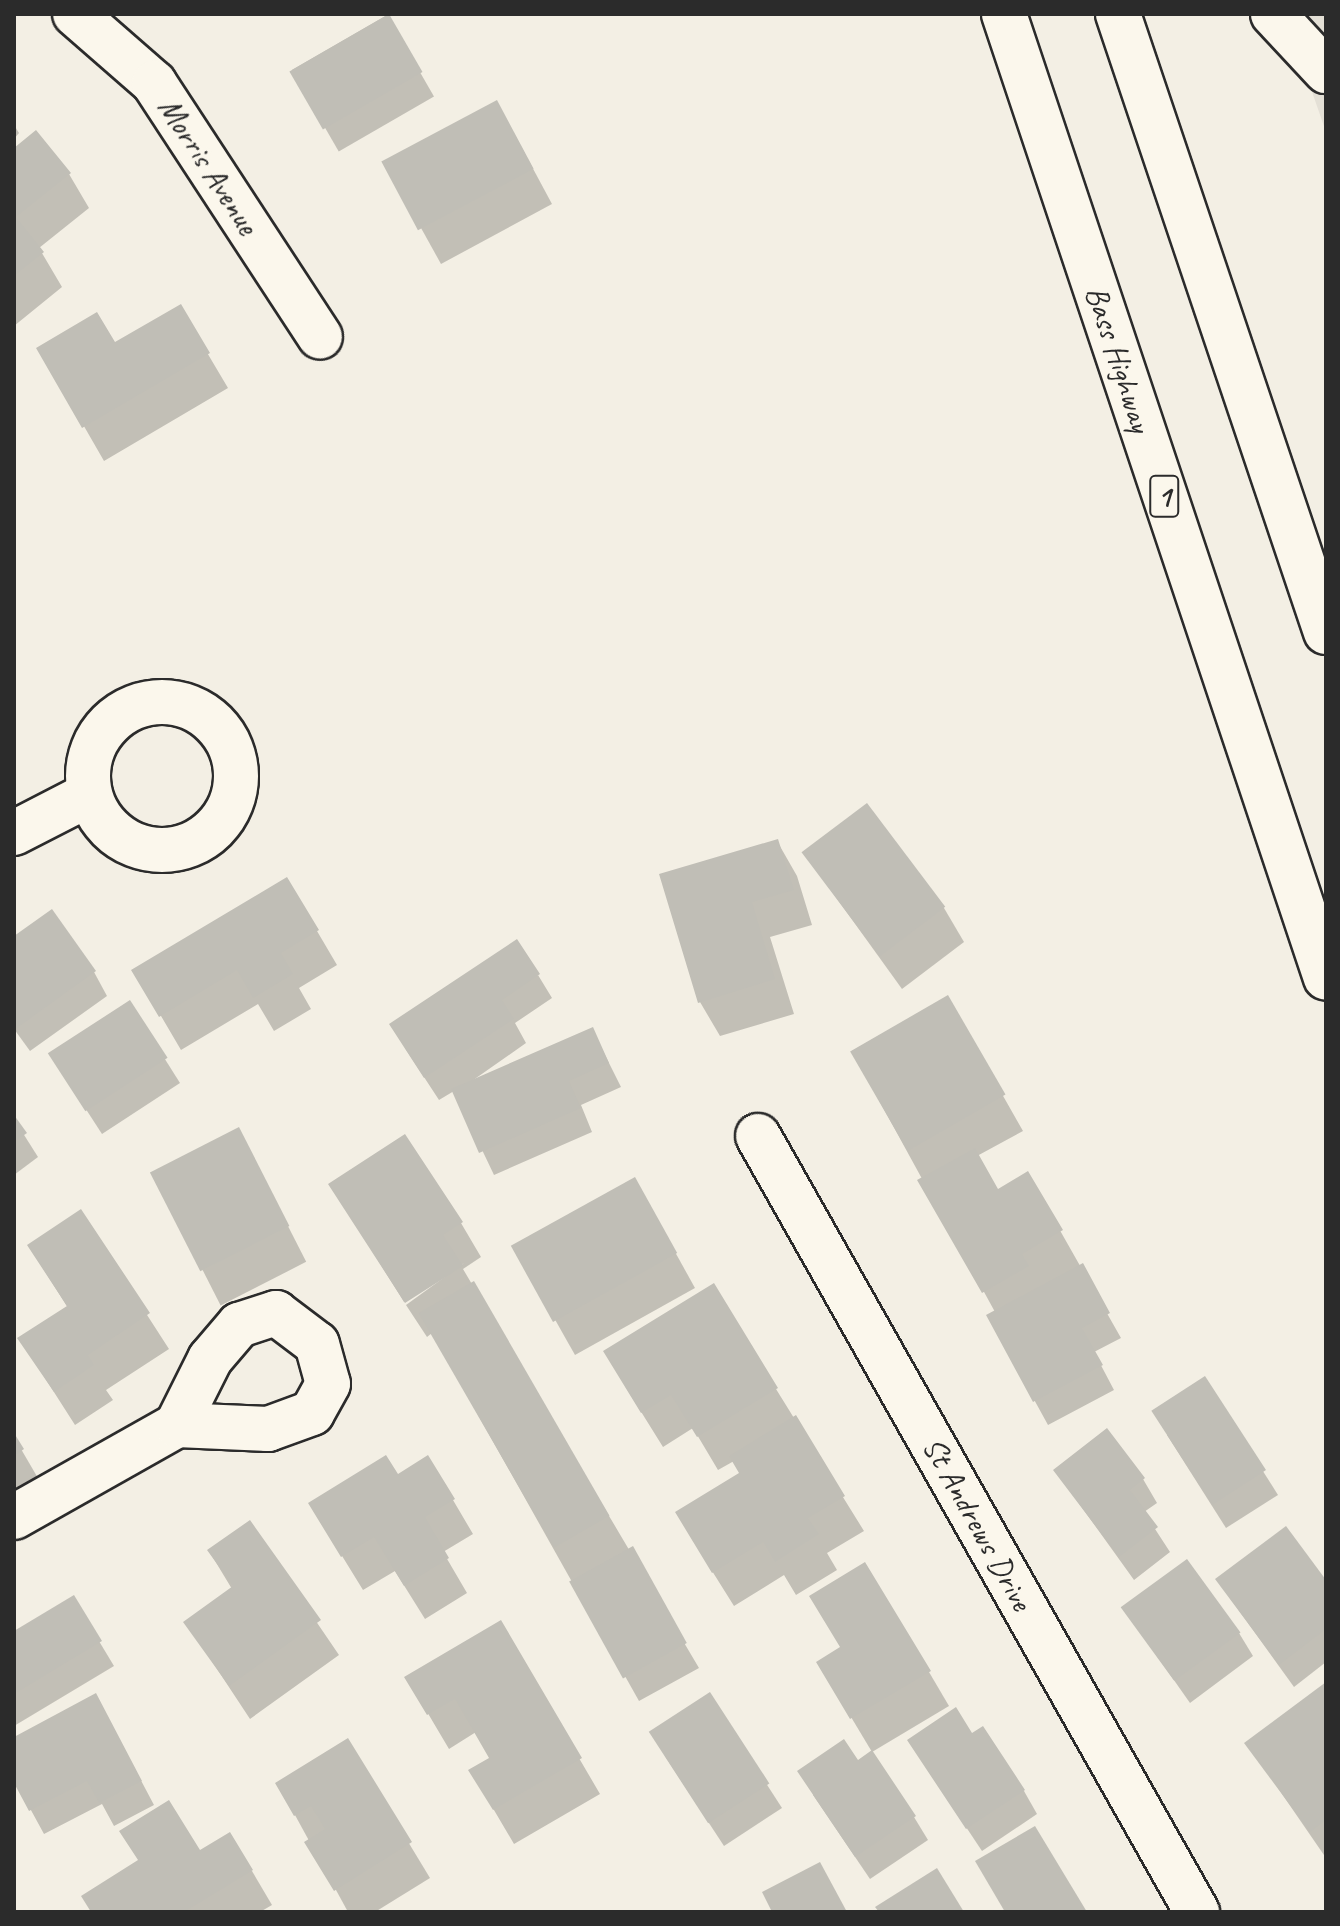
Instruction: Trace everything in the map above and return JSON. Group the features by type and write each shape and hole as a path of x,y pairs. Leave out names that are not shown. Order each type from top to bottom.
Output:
{"main road":[{"name":"Morris Avenue","path":"75,14 154,83 320,337"},
{"name":"Bass Highway","path":"1004,14 1326,978"},
{"path":"1118,14 1326,632"},
{"path":"1273,14 1326,71"},
{"path":"14,833 90,794"},
{"name":"St Andrews Drive","path":"758,1136 1197,1912"},
{"path":"14,1517 177,1425"}],"shaded area":[{"path":"1285,14 1326,14 1326,132"}],"building":[{"path":"389,14 422,72 323,130 289,72"},
{"path":"497,100 534,169 418,230 381,162"},
{"path":"36,130 71,173 16,217 44,252 14,276 14,148"},
{"path":"181,304 210,353 82,428 36,348 97,312 115,342"},
{"path":"867,803 945,907 880,956 802,852"},
{"path":"778,839 794,890 752,902 775,979 698,1003 659,874"},
{"path":"287,877 319,930 281,953 293,974 253,998 237,970 159,1017 131,970"},
{"path":"52,909 96,971 14,1030 14,936"},
{"path":"517,939 540,974 502,1000 514,1019 424,1078 389,1024"},
{"path":"948,995 1005,1095 908,1151 850,1052"},
{"path":"130,1000 168,1058 85,1111 48,1053"},
{"path":"593,1027 609,1063 569,1081 581,1108 479,1153 451,1089"},
{"path":"14,1115 27,1133 14,1142"},
{"path":"239,1127 289,1226 200,1271 150,1172"},
{"path":"405,1134 463,1222 443,1235 463,1266 405,1303 328,1184"},
{"path":"975,1148 998,1189 1028,1171 1063,1230 1022,1254 1029,1266 982,1293 917,1180"},
{"path":"635,1177 677,1253 553,1322 511,1246"},
{"path":"81,1209 150,1313 88,1355 94,1365 54,1392 17,1338 67,1306 27,1245"},
{"path":"1083,1263 1110,1313 1082,1328 1103,1365 1033,1402 986,1315"},
{"path":"474,1281 610,1516 554,1548 419,1313"},
{"path":"714,1283 778,1388 697,1437 671,1395 641,1413 603,1351"},
{"path":"1205,1376 1266,1470 1212,1505 1151,1411"},
{"path":"796,1415 845,1496 808,1518 819,1534 775,1562 763,1542 712,1573 675,1512 739,1473 729,1456"},
{"path":"1107,1428 1145,1478 1130,1490 1158,1527 1119,1557 1053,1470"},
{"path":"14,1433 24,1449 14,1456"},
{"path":"386,1455 398,1474 428,1455 455,1499 425,1517 449,1558 404,1586 374,1537 341,1557 308,1503"},
{"path":"250,1520 321,1620 229,1686 183,1622 233,1586 207,1550"},
{"path":"1286,1526 1326,1580 1326,1629 1279,1665 1215,1579"},
{"path":"633,1546 687,1643 623,1678 569,1581"},
{"path":"1187,1559 1240,1633 1174,1681 1121,1607"},
{"path":"865,1562 931,1671 850,1719 816,1662 840,1647 809,1596"},
{"path":"74,1595 102,1641 14,1694 14,1631"},
{"path":"501,1620 582,1758 493,1810 468,1770 489,1758 455,1699 427,1715 404,1677"},
{"path":"1326,1682 1326,1820 1310,1832 1244,1743"},
{"path":"710,1692 769,1783 708,1823 649,1732"},
{"path":"96,1693 142,1781 99,1803 87,1781 29,1811 14,1783 14,1737"},
{"path":"956,1707 972,1733 983,1726 1025,1790 966,1829 907,1740"},
{"path":"348,1738 412,1842 334,1891 304,1842 325,1829 311,1806 294,1816 275,1783"},
{"path":"844,1739 858,1760 872,1750 916,1816 855,1857 797,1771"},
{"path":"169,1800 200,1850 230,1832 253,1870 184,1912 91,1912 81,1896 138,1860 119,1831"},
{"path":"1035,1826 1087,1912 1005,1912 975,1861"},
{"path":"820,1862 847,1912 772,1912 762,1892"},
{"path":"937,1868 964,1912 879,1912 875,1907"}]}
